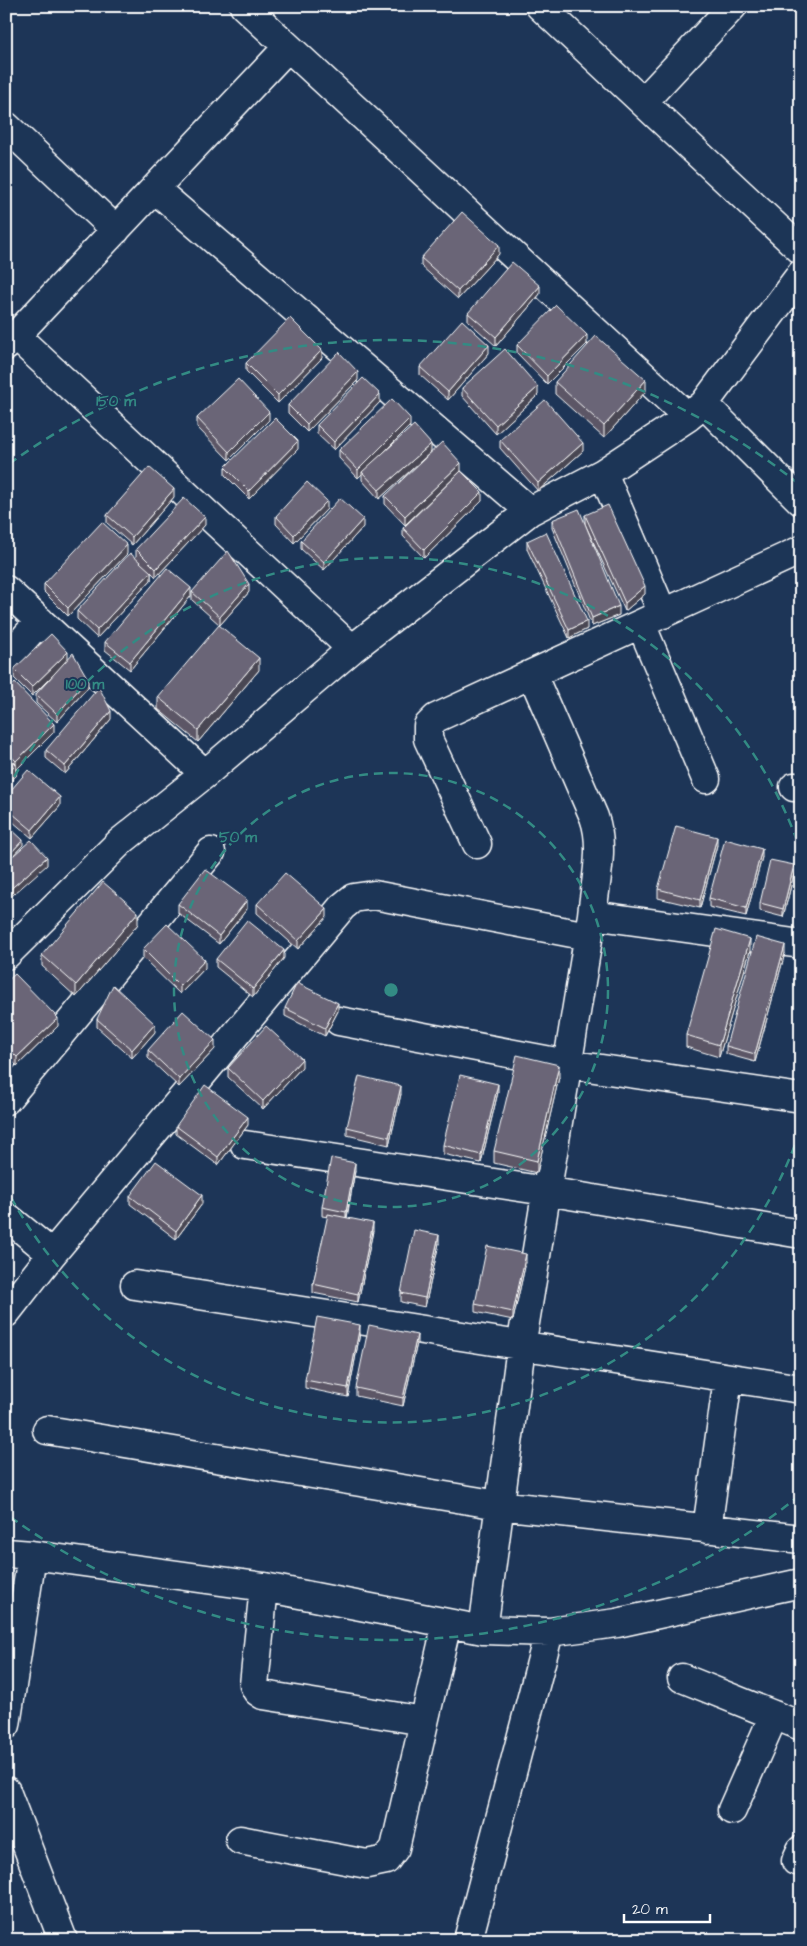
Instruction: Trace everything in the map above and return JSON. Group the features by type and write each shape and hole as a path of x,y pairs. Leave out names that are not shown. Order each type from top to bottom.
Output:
{"street":[{"path":"244,6 696,410 801,501"},
{"path":"540,6 801,250"},
{"path":"642,102 732,6"},
{"path":"288,47 11,341 352,649"},
{"path":"6,126 116,230"},
{"path":"155,188 530,511"},
{"path":"6,955 120,842 205,774 352,649 530,511 603,472 696,410 801,274"},
{"path":"603,472 706,779"},
{"path":"477,844 428,738 428,726 436,718 801,550"},
{"path":"6,590 205,774"},
{"path":"6,659 40,621"},
{"path":"483,1630 521,1347 590,925 599,845 599,830 532,674"},
{"path":"6,1100 211,852"},
{"path":"6,1313 52,1254 342,907 353,898 374,895 590,925 801,944"},
{"path":"339,1022 567,1064 801,1098"},
{"path":"245,1145 546,1191 801,1234"},
{"path":"6,1216 52,1254"},
{"path":"135,1285 521,1347 801,1389"},
{"path":"707,1529 728,1378"},
{"path":"47,1430 499,1506 801,1539"},
{"path":"6,1725 19,1554 264,1587 483,1630 548,1632 617,1623 801,1583"},
{"path":"264,1587 254,1685 257,1691 264,1695 424,1721"},
{"path":"240,1840 367,1864 386,1860 395,1848 447,1623"},
{"path":"468,1940 548,1632"},
{"path":"682,1678 801,1726"},
{"path":"732,1810 774,1715"},
{"path":"8,1800 64,1940"}],"building":[{"path":"462,212 499,245 458,291 421,258"},
{"path":"512,262 540,286 496,337 468,313"},
{"path":"556,305 587,335 547,376 517,345"},
{"path":"290,318 322,350 278,395 246,363"},
{"path":"462,320 489,345 448,392 420,367"},
{"path":"596,336 646,380 604,426 555,382"},
{"path":"505,349 538,387 496,425 462,388"},
{"path":"339,352 358,372 307,424 288,405"},
{"path":"363,378 380,394 334,442 317,425"},
{"path":"238,379 269,412 229,452 197,418"},
{"path":"392,399 410,418 358,470 339,450"},
{"path":"545,400 583,443 538,483 500,440"},
{"path":"275,418 298,441 249,491 225,467"},
{"path":"414,425 431,444 379,490 362,472"},
{"path":"442,442 461,463 405,516 385,496"},
{"path":"149,467 174,489 132,537 107,515"},
{"path":"461,471 482,492 424,550 403,528"},
{"path":"307,482 327,501 294,535 276,516"},
{"path":"184,498 205,517 156,569 136,549"},
{"path":"340,498 363,519 324,562 301,541"},
{"path":"608,505 645,586 625,603 585,515"},
{"path":"579,509 619,606 592,618 552,520"},
{"path":"102,522 127,545 68,608 44,584"},
{"path":"546,532 587,621 569,630 527,541"},
{"path":"228,551 249,584 220,617 192,592"},
{"path":"130,553 151,572 97,630 77,611"},
{"path":"167,568 191,588 130,662 105,642"},
{"path":"219,625 259,658 198,730 158,697"},
{"path":"51,634 68,652 32,687 14,669"},
{"path":"73,653 88,679 57,714 36,694"},
{"path":"15,683 54,724 16,761 6,751 6,692"},
{"path":"99,687 111,711 65,766 46,750"},
{"path":"6,754 16,764 6,773"},
{"path":"28,770 60,797 32,830 6,808 6,796"},
{"path":"676,826 717,837 700,900 658,889"},
{"path":"9,827 23,840 6,858 6,830"},
{"path":"725,839 762,849 746,908 709,898"},
{"path":"31,840 47,857 6,893 6,862"},
{"path":"770,860 794,865 783,909 760,903"},
{"path":"205,869 247,900 219,936 178,904"},
{"path":"285,873 327,909 298,941 257,904"},
{"path":"103,882 138,912 76,985 42,955"},
{"path":"247,920 284,950 253,989 216,959"},
{"path":"167,924 205,960 180,986 143,949"},
{"path":"716,929 750,939 719,1045 686,1035"},
{"path":"756,937 785,945 755,1054 726,1046"},
{"path":"15,974 58,1018 17,1057 6,1046 6,982"},
{"path":"297,983 338,1003 325,1028 285,1008"},
{"path":"113,985 155,1024 132,1050 97,1019"},
{"path":"183,1011 215,1040 179,1079 148,1050"},
{"path":"266,1026 302,1059 263,1101 228,1068"},
{"path":"517,1055 559,1065 537,1161 494,1151"},
{"path":"460,1075 498,1084 481,1155 443,1145"},
{"path":"359,1076 401,1086 389,1137 347,1127"},
{"path":"205,1085 248,1117 218,1157 176,1126"},
{"path":"331,1158 355,1163 346,1212 322,1207"},
{"path":"156,1161 202,1195 176,1231 130,1196"},
{"path":"328,1214 373,1223 358,1294 313,1284"},
{"path":"414,1230 439,1235 425,1298 401,1293"},
{"path":"487,1246 526,1254 513,1312 475,1304"},
{"path":"317,1317 360,1325 348,1388 305,1380"},
{"path":"369,1325 417,1335 403,1398 356,1388"}]}
